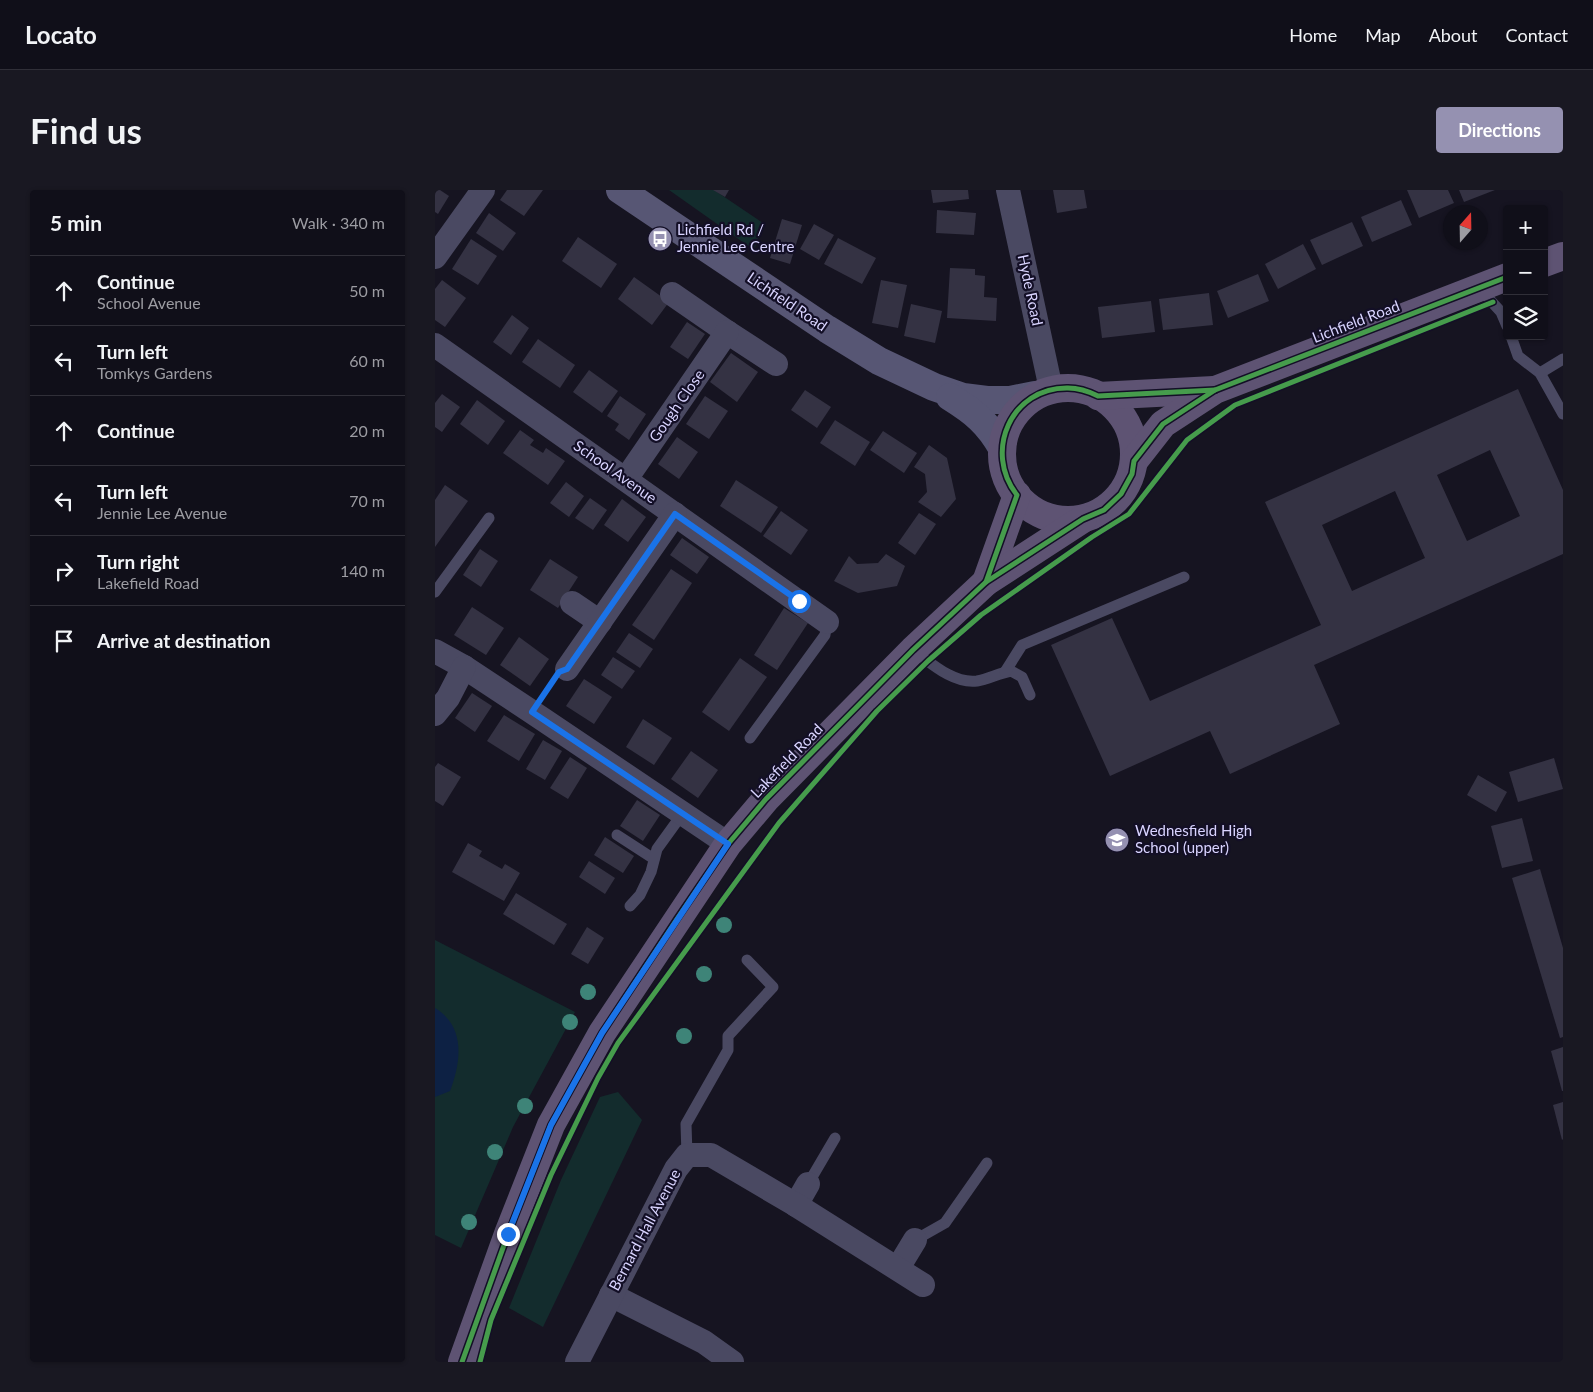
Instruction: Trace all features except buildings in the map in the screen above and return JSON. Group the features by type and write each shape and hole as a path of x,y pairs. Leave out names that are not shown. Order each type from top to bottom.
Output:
{"main road":[{"name":"Lichfield Road","path":"627,192 879,361 934,387 973,411 992,431 1001,448"},
{"path":"1548,262 1563,256"},
{"name":"Lichfield Road","path":"1134,462 1163,424 1215,390 1503,279"},
{"name":"Lichfield Road","path":"934,387 963,396 987,400 1010,400 1043,392"},
{"path":"1069,388 1084,390 1098,396 1116,409 1129,428 1134,462 1131,474 1121,494 1104,510 1083,519 1064,520 1046,515 1017,495 1009,486 1003,471 1001,448 1011,418 1021,407 1043,392 1069,388"},
{"name":"Lichfield Road","path":"1098,396 1215,390"},
{"name":"Lakefield Road","path":"986,582 1017,495"},
{"name":"Lakefield Road","path":"463,1362 508,1234 551,1125 602,1033 728,844 766,799 913,650 986,582 1083,519"}],"street":[{"path":"435,256 483,190"},
{"name":"Hyde Road","path":"1008,190 1043,392"},
{"path":"672,294 776,364"},
{"name":"Gough Close","path":"626,479 727,332"},
{"name":"School Avenue","path":"435,345 827,622"},
{"path":"567,669 675,514"},
{"path":"572,603 600,622"},
{"path":"435,651 464,667 728,844"},
{"path":"435,714 448,698 464,667"},
{"name":"Bernard Hall Avenue","path":"577,1362 676,1169 687,1155 711,1155 923,1284"},
{"path":"796,1205 808,1184"},
{"path":"898,1268 915,1240"},
{"path":"611,1295 704,1342 732,1362"}],"lane":[{"path":"1479,288 1503,317"},
{"path":"1512,340 1518,356 1540,373 1563,414"},
{"path":"1540,373 1563,359"},
{"path":"435,592 489,518"},
{"path":"1005,672 1022,645 1184,577"},
{"name":"School Avenue","path":"750,738 825,635 827,622"},
{"path":"913,650 939,669 957,678 976,681 1011,671 1022,677 1030,695"},
{"path":"630,906 641,895 651,872 657,849 683,813"},
{"path":"617,835 654,859"},
{"path":"687,1155 686,1124 728,1050 728,1036 773,986 747,960"},
{"path":"808,1184 835,1138"},
{"path":"915,1240 945,1223 987,1163"}],"path":[{"path":"532,712 559,672 567,669"}],"green space":[{"path":"669,190 714,190 763,223 754,250"},
{"path":"435,940 575,1012 513,1127 461,1248 435,1235"},
{"path":"618,1092 642,1120 543,1327 509,1308 561,1180 600,1097"}],"water":[{"path":"435,1008 452,1025 456,1035 458,1057 457,1068 450,1091 435,1097"}],"cycle path":[{"path":"462,1362 508,1234 551,1125 602,1033 677,919 728,844 766,799 913,650 986,582 1083,519 1104,510 1121,494 1132,474 1134,461 1163,424 1215,390 1503,279"},
{"path":"480,1362 491,1320 551,1175 598,1078 618,1043 779,823 877,711 928,661 981,615 1092,537 1129,514 1187,440 1235,405 1493,302"},
{"path":"986,582 1017,495 1007,478 1003,460 1003,442 1008,425 1018,410 1031,398 1048,391 1068,388 1083,390 1098,396 1215,390"}],"place":[{"name":"Lichfield Rd / Jennie Lee Centre","path":"660,239"},
{"name":"Wednesfield High School (upper)","path":"1117,840"}],"route":[{"path":"508,1234 551,1125 602,1033 728,844 532,712 559,672 567,669 675,514 799,601"}]}
